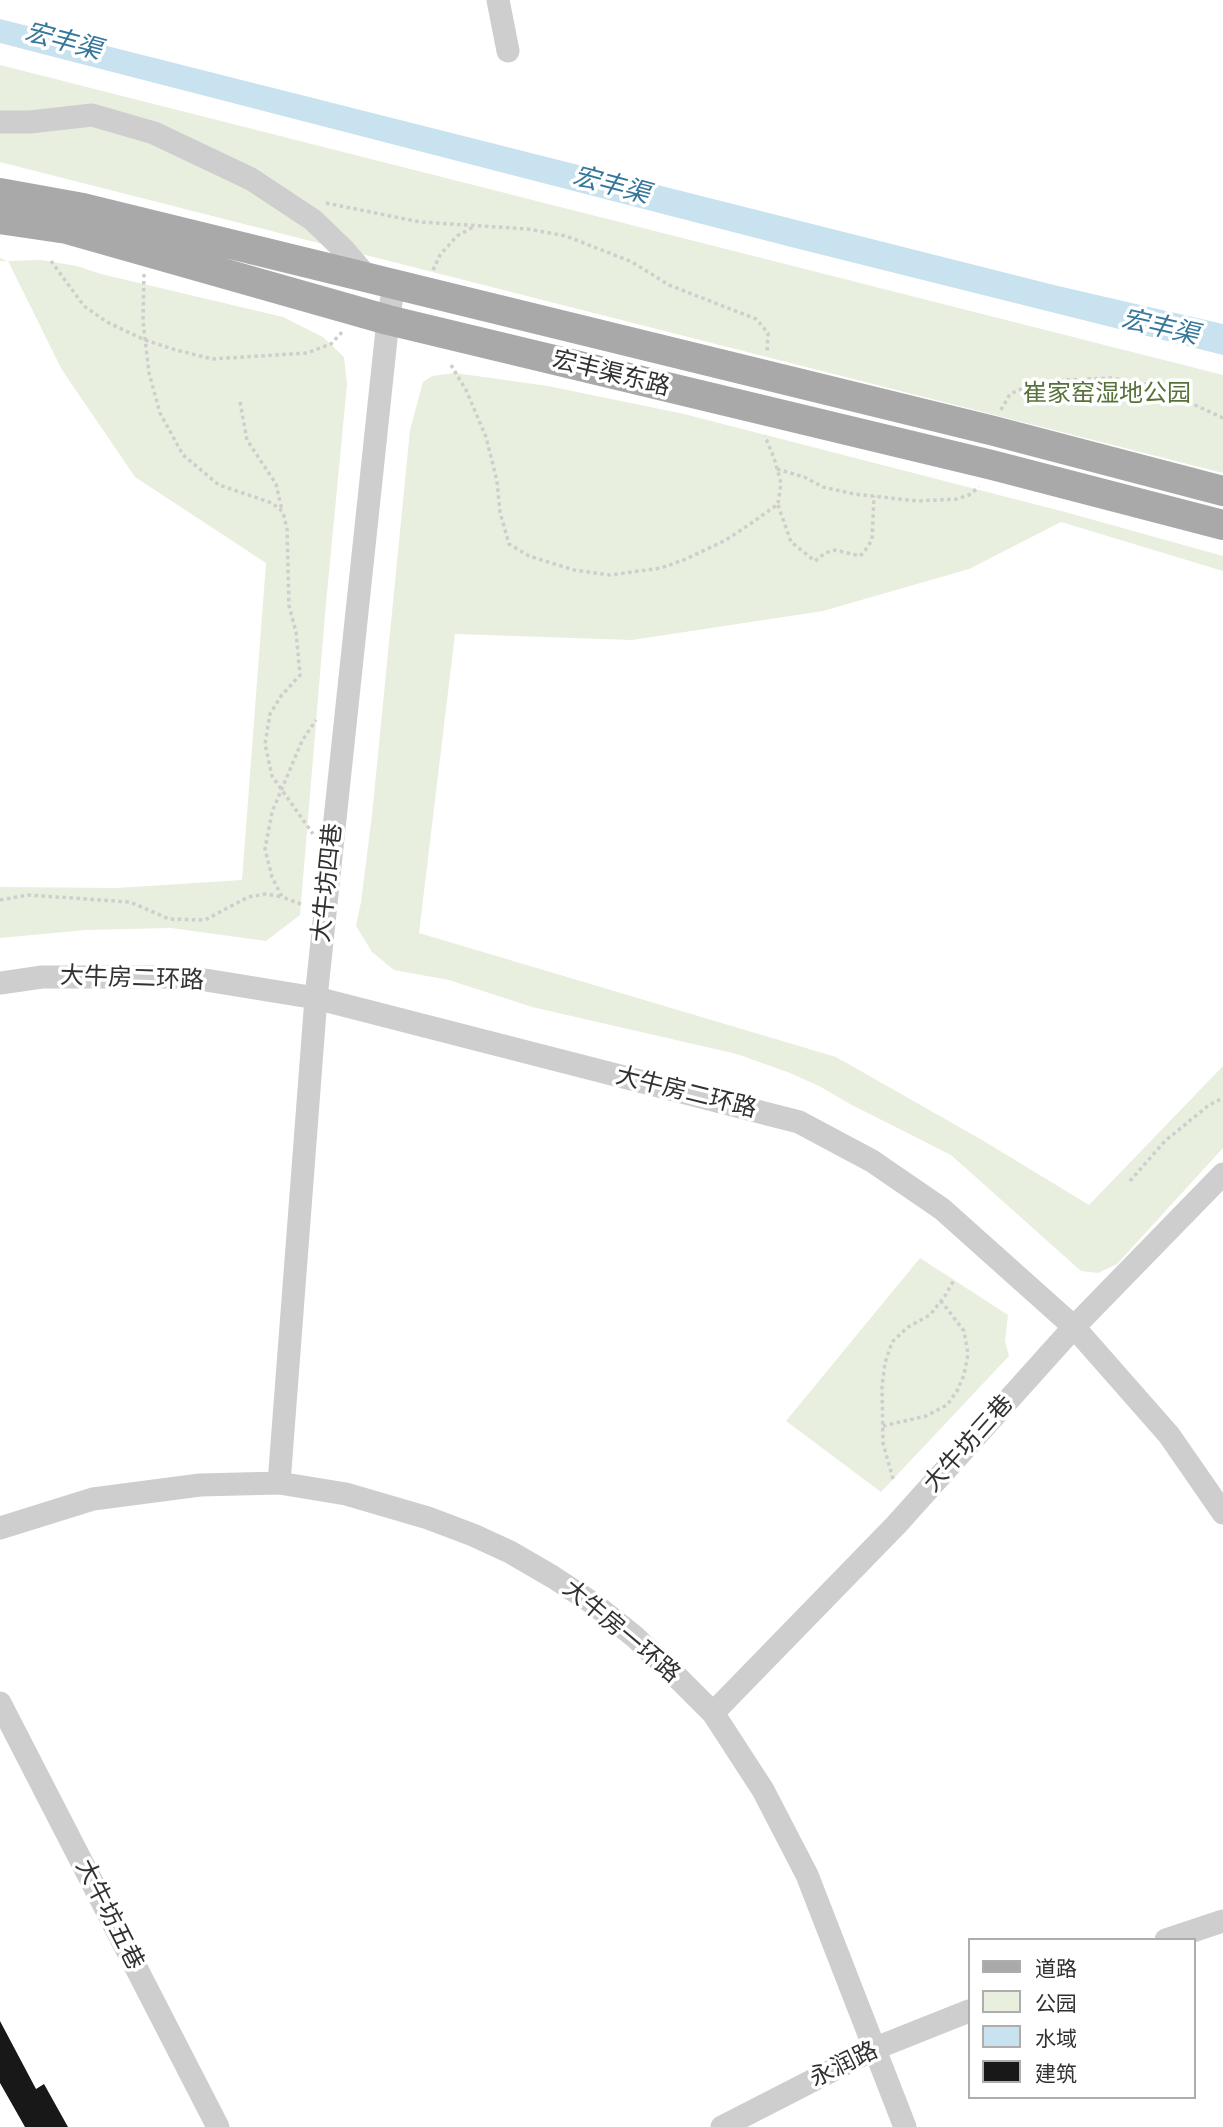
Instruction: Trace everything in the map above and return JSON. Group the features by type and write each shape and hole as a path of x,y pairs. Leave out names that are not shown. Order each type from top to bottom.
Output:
{"main road":[{"name":"宏丰渠东路","path":"0,193 83,208 765,375 1223,491"},
{"name":"宏丰渠东路","path":"0,219 67,229 375,316 992,465 1223,525"}],"street":[{"path":"498,0 508,51"},
{"path":"0,122 30,122 92,115 154,133 251,179 313,220 382,282"},
{"name":"大牛坊四巷","path":"279,1483 316,998 331,862 375,316 382,282"},
{"name":"大牛房二环路","path":"0,983 42,977 187,977 316,998 799,1122 872,1161 942,1209 1074,1328 1169,1435 1223,1513"},
{"name":"大牛坊三巷","path":"713,1713 896,1525 1074,1328 1223,1174"},
{"name":"大牛房一环路","path":"0,1528 93,1499 200,1485 279,1483 346,1494 473,1535 510,1552 594,1604 643,1645 713,1713 763,1790 807,1875 905,2127"},
{"name":"大牛坊五巷","path":"0,1703 218,2127"},
{"path":"1172,1938 1223,1921"},
{"name":"永润路","path":"722,2127 876,2048 968,2011"}],"path":[{"path":"315,202 420,222 528,229 566,236 632,262 668,285 757,319 768,333 765,375"},
{"path":"428,293 432,272 440,255 457,236 476,225"},
{"path":"51,261 84,306 107,322 145,340 212,359 307,353 331,344 375,316"},
{"path":"143,285 149,373 160,413 183,455 219,485 272,503 283,512"},
{"path":"451,365 466,390 486,437 498,481 500,512 509,544 529,556 575,570 610,575 661,568 726,540 778,504"},
{"path":"994,432 998,416 1010,394 1026,387 1062,380 1112,378 1154,386 1223,418"},
{"path":"240,402 247,440 276,484 287,529 289,606 296,632 300,675 281,696 270,714 265,744 272,776 331,862"},
{"path":"765,436 781,483 778,504 791,542 815,561 835,550 860,556 864,552 872,540 874,496"},
{"path":"777,469 804,477 823,487 916,502 957,499 969,495 985,482 992,465"},
{"path":"282,897 272,877 265,849 272,812 302,741 316,720"},
{"path":"0,900 28,895 130,902 169,919 205,920 248,897 267,894 301,904"},
{"path":"1130,1181 1166,1142 1209,1105 1223,1098"},
{"path":"893,1479 883,1443 884,1363 892,1342 908,1327 930,1315 954,1280"},
{"path":"883,1426 926,1416 947,1405 957,1391 964,1375 968,1354 964,1331 941,1301"}],"green space":[{"name":"崔家窑湿地公园","path":"0,65 1223,375 1223,473 0,162"},
{"path":"41,260 77,266 283,317 323,337 344,357 347,384 300,915 266,941 171,928 86,930 0,938 0,887 117,888 242,880 266,563 135,477 62,370 7,261"},
{"path":"455,373 548,386 684,414 1065,512 1223,556 1223,571 1061,522 969,569 823,611 632,640 455,634 419,933 836,1057 1089,1205 1223,1066 1223,1148 1117,1264 1098,1273 1081,1271 951,1155 790,1073 737,1054 532,1007 449,980 394,970 372,952 356,926 372,815 410,430 423,382 432,376"},
{"path":"920,1258 1008,1315 1005,1341 1009,1356 881,1492 786,1421"}],"water":[{"name":"宏丰渠","path":"0,19 1058,286 1223,324 1223,355 791,247 0,43"}],"building":[{"path":"0,2021 36,2089 44,2084 68,2127 25,2127 0,2083"}]}
